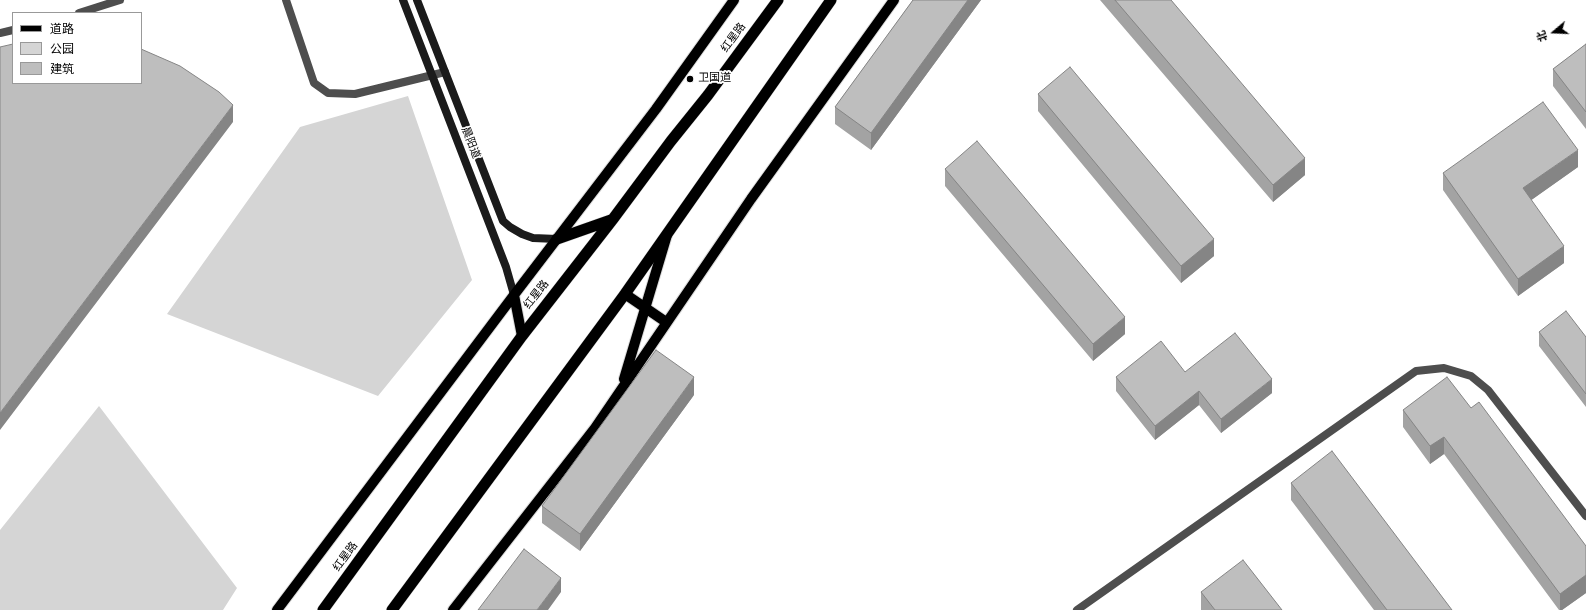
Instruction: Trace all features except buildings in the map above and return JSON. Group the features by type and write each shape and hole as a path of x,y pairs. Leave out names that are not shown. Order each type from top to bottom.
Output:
{"highway":[{"name":"红星路","path":"323,610 522,336 708,95 778,0"},
{"path":"392,610 625,294 831,0"},
{"path":"557,239 613,219"}],"main road":[{"name":"晨阳道","path":"404,0 506,267 514,295"},
{"name":"晨阳道","path":"417,0 503,221 522,234 533,238 557,239"},
{"path":"277,610 514,295 656,110 734,0"},
{"path":"453,610 595,428 751,199 894,0"},
{"path":"621,389 669,232"},
{"path":"625,294 666,322"},
{"path":"514,295 522,336"}],"street":[{"path":"82,12 120,0"},
{"path":"286,0 314,83 328,94 355,94 445,72"},
{"path":"0,33 12,30"},
{"path":"1077,610 1416,371 1444,368 1471,376 1488,390 1586,516"}],"green space":[{"path":"408,96 472,280 378,396 167,314 300,127"},
{"path":"99,406 237,588 223,610 0,610 0,530"}],"place":[{"name":"卫国道","path":"690,79"}]}
